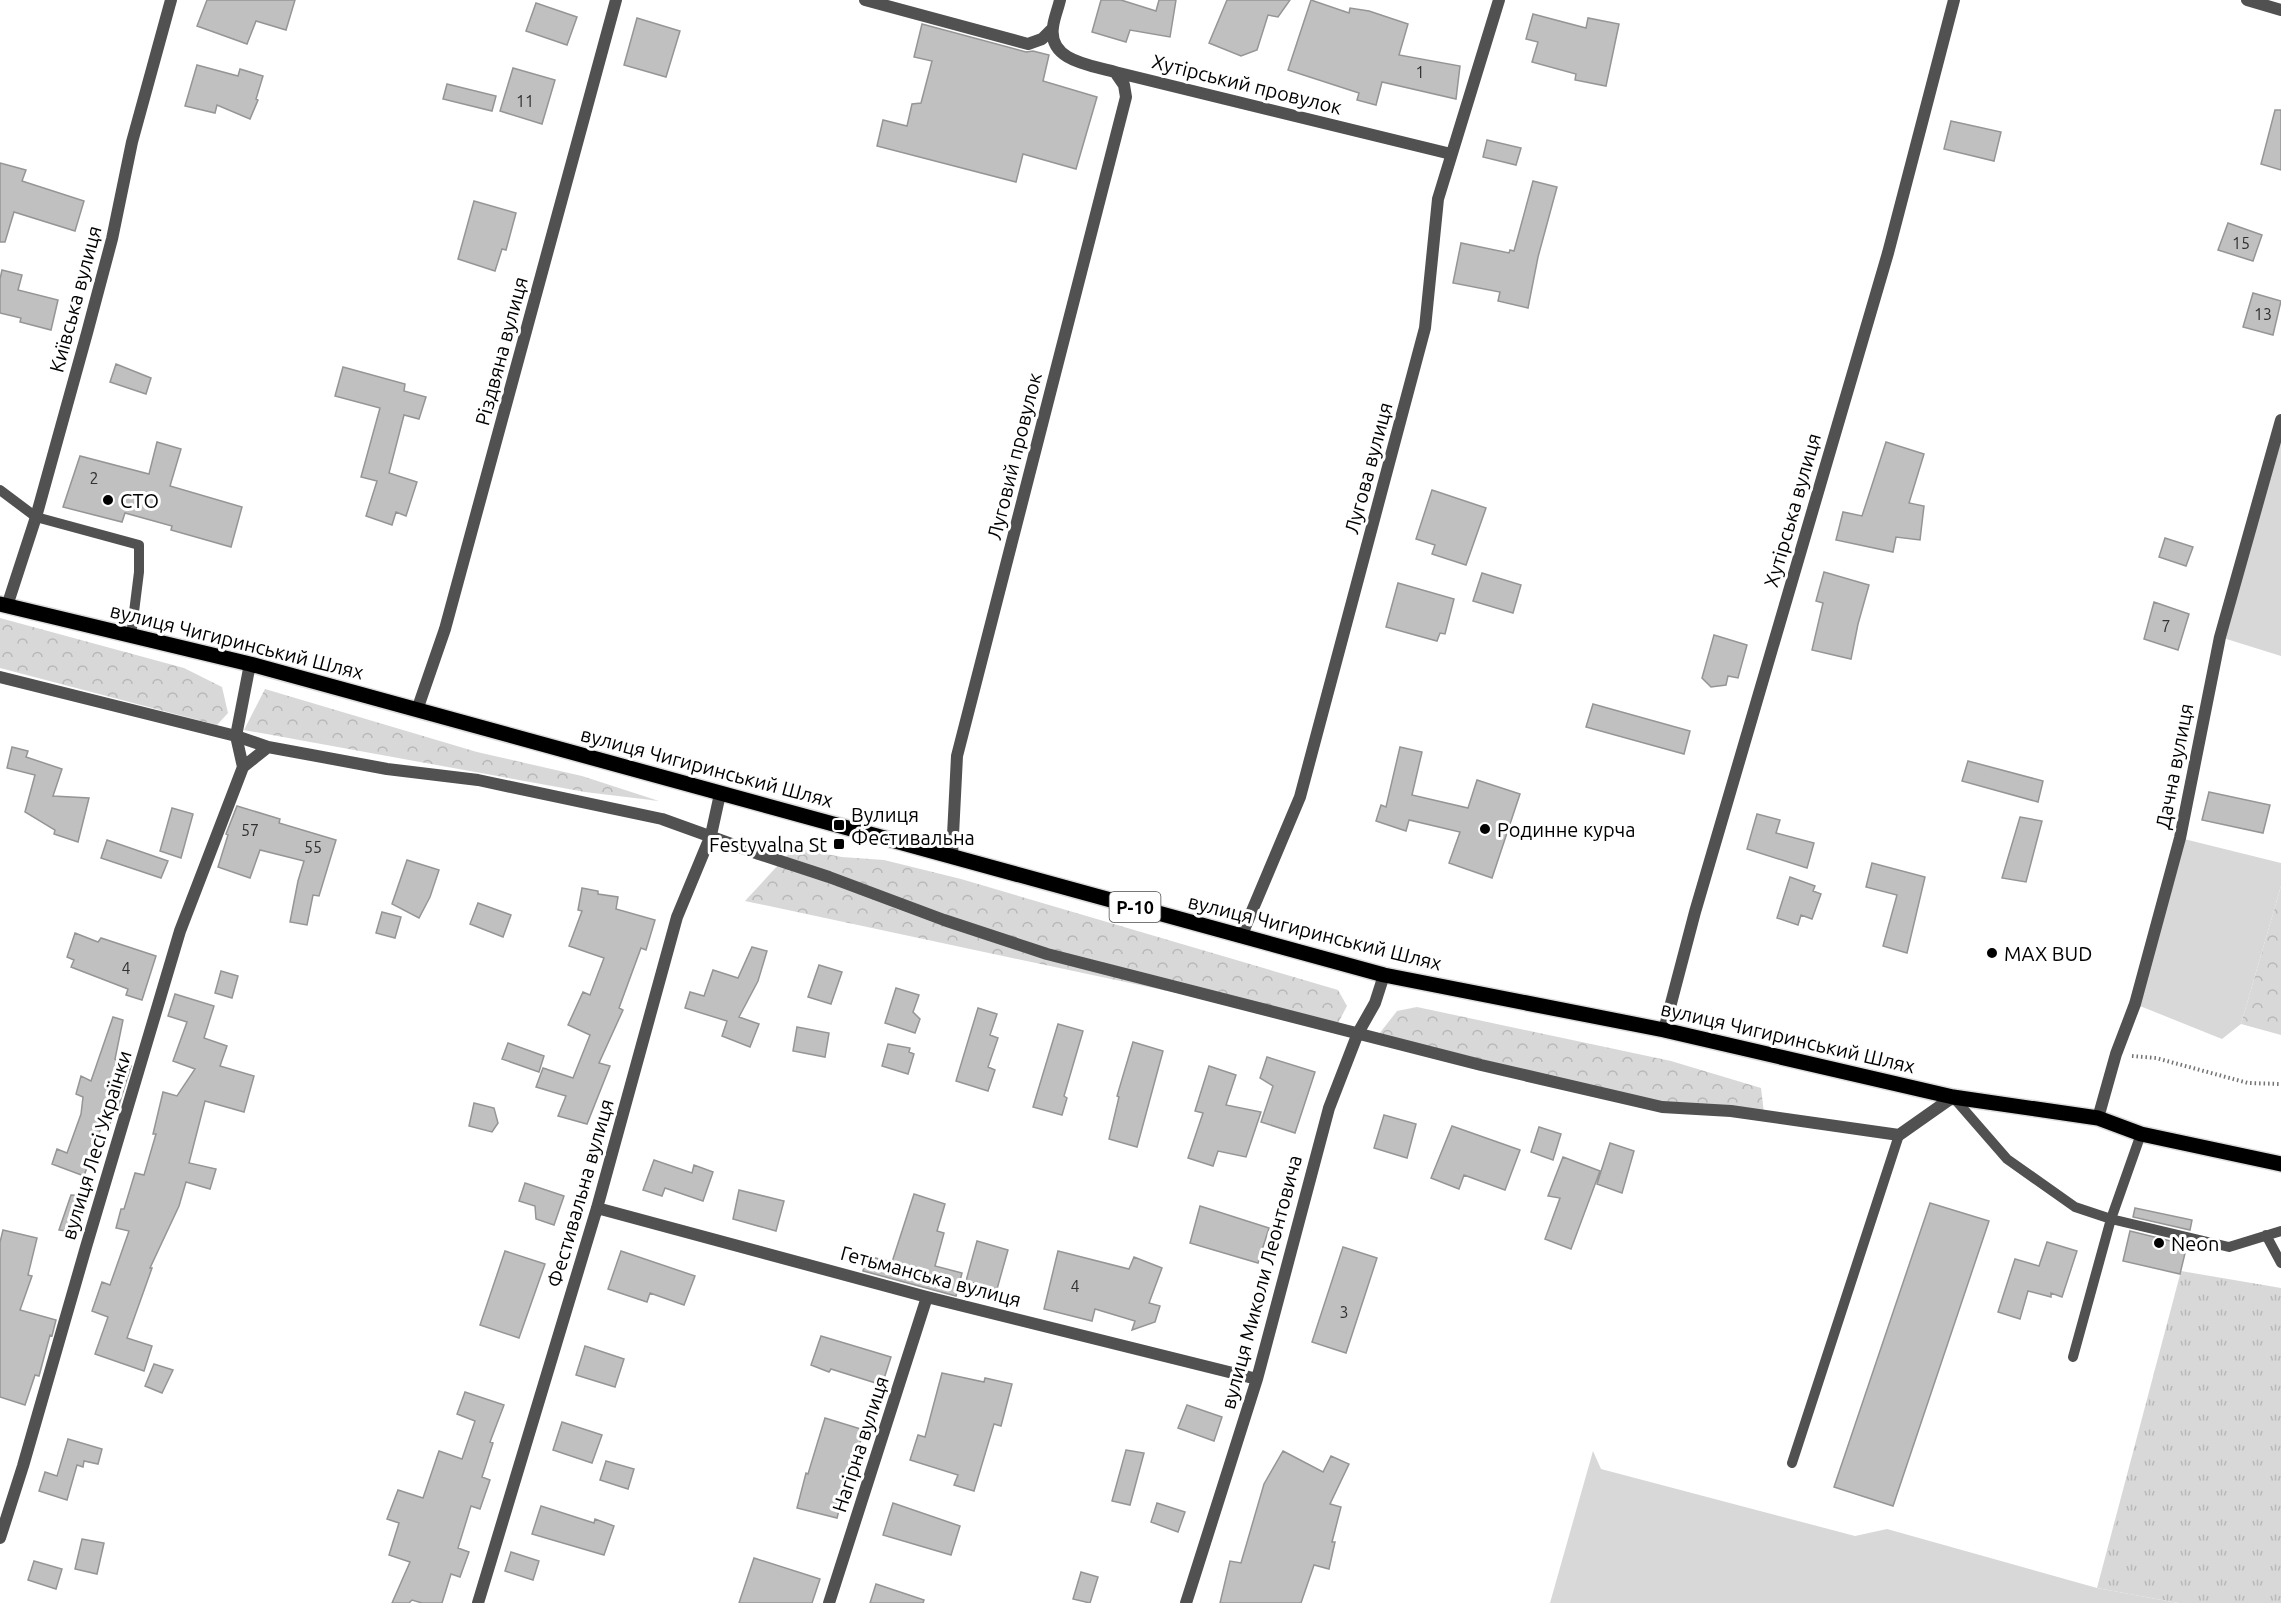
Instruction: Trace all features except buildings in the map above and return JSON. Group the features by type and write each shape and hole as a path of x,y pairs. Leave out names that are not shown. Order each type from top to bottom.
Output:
{"main road":[{"name":"вулиця Чигиринський Шлях","path":"3,605 250,664 1384,975 1664,1030 1953,1097 2098,1118 2141,1134 2281,1164"}],"street":[{"name":"Київська вулиця","path":"3,605 36,517 112,239 132,142 171,0"},
{"name":"Різдвяна вулиця","path":"417,710 446,629 616,0"},
{"path":"865,0 1028,44 1042,39 1052,29 1060,0"},
{"name":"Лугова вулиця","path":"1241,937 1300,797 1425,328 1438,199 1499,0"},
{"name":"Хутірська вулиця","path":"1664,1030 1695,912 1888,253 1954,0"},
{"path":"2247,0 2281,10"},
{"name":"Хутірський провулок","path":"1052,29 1054,44 1065,57 1115,72 1451,154"},
{"name":"Луговий провулок","path":"952,855 957,756 1126,97 1124,85 1115,72"},
{"name":"Дачна вулиця","path":"2098,1118 2116,1054 2135,1004 2180,838 2220,637 2281,420"},
{"path":"250,664 236,736 243,767 268,747"},
{"path":"0,677 236,736 268,747 387,769 478,780 662,819 944,920 1047,954 1481,1065 1662,1107 1731,1111 1899,1135 1953,1097"},
{"name":"вулиця Лесі Українки","path":"0,1538 180,931 243,767"},
{"name":"Фестивальна вулиця","path":"478,1603 597,1208 677,917 711,835 720,794"},
{"name":"вулиця Миколи Леонтовича","path":"1186,1603 1257,1379 1329,1108 1358,1033 1375,1003 1384,975"},
{"name":"Гетьманська вулиця","path":"597,1208 927,1297 1257,1379"},
{"name":"Нагірна вулиця","path":"829,1603 927,1297"}],"lane":[{"path":"0,490 36,517 139,545 139,572 131,636"},
{"path":"1953,1097 2007,1159 2075,1207 2111,1219 2229,1247 2281,1232"},
{"path":"2073,1357 2111,1219 2141,1134"},
{"path":"1792,1463 1899,1135"},
{"path":"2266,1235 2281,1263"}],"path":[{"path":"2116,1054 2156,1058 2248,1083 2281,1084"}],"green space":[{"path":"2281,420 2281,656 2220,637"},
{"path":"0,618 184,668 222,687 228,713 217,725 0,668"},
{"path":"265,689 477,752 582,776 659,801 585,792 244,730"},
{"path":"2180,838 2281,863 2281,886 2241,1024 2222,1039 2135,1004"},
{"path":"794,848 842,857 884,860 961,879 1338,990 1347,1006 1336,1027 745,901"},
{"path":"2281,886 2281,1035 2241,1024"},
{"path":"1417,1007 1671,1061 1761,1088 1764,1113 1687,1110 1379,1034 1397,1011"},
{"path":"2181,1271 2281,1288 2281,1603 2178,1603 2097,1588"},
{"path":"1593,1451 1601,1469 1855,1536 1887,1529 2097,1588 2178,1603 1550,1603"}],"place":[{"name":"СТО","path":"108,500"},
{"name":"Вулиця Фестивальна","path":"839,825"},
{"name":"Родинне курча","path":"1485,829"},
{"name":"Festyvalna St","path":"839,844"},
{"name":"MAX BUD","path":"1992,953"},
{"name":"Neon","path":"2159,1243"}]}
